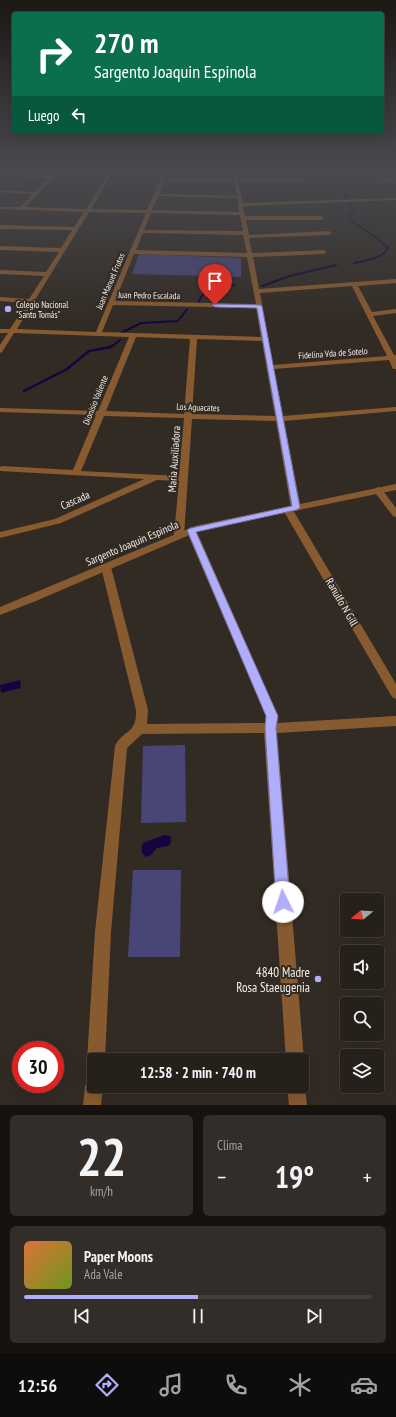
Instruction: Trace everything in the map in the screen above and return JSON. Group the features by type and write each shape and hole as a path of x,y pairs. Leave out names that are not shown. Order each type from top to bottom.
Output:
{"street":[{"path":"0,350 81,221"},
{"name":"Juan Manuel Frutos","path":"98,334 145,221"},
{"name":"Ranulfo N Gill","path":"244,221 280,419 292,509 396,694"},
{"path":"0,227 76,229"},
{"path":"141,231 247,235 329,233"},
{"path":"0,248 62,250"},
{"path":"132,252 250,255 324,252"},
{"path":"0,272 48,274"},
{"path":"257,291 396,281"},
{"path":"356,285 394,357 396,367"},
{"path":"0,299 31,301"},
{"name":"Juan Pedro Escalada","path":"111,303 260,306"},
{"path":"370,314 396,311"},
{"path":"0,331 266,339"},
{"name":"Dionisio Valiente","path":"76,473 133,335"},
{"name":"Maria Auxiliadora","path":"179,535 194,337"},
{"name":"Fidelina Vda de Sotelo","path":"270,367 394,357"},
{"name":"Los Aguacates","path":"0,410 280,419 396,410"},
{"path":"2,469 184,479"},
{"name":"Cascada","path":"0,535 58,521 156,478"},
{"name":"Sargento Joaquin Espinola","path":"0,610 32,599 191,530 396,486"},
{"path":"378,490 396,514"},
{"path":"191,530 272,716 270,728 293,1053"},
{"path":"96,1053 103,932 121,746 140,729 143,722 142,710 106,567"},
{"path":"140,729 270,728 396,721"},
{"path":"92,1105 93,1093"},
{"path":"297,1093 298,1105"}],"shaded area":[{"path":"139,254 241,258 241,277 132,274"},
{"path":"20,680 21,688 1,693 0,685"},
{"path":"185,745 186,822 141,823 143,746"},
{"path":"164,835 170,836 170,844 168,846 157,848 151,855 146,857 142,851 143,843"},
{"path":"133,870 181,870 180,957 128,957"}],"waterway":[{"path":"351,221 374,236 388,248"},
{"path":"354,263 378,257 388,248"},
{"path":"262,286 290,276 336,265"},
{"path":"199,302 201,297 208,290 235,285"},
{"path":"121,333 141,323 178,321 187,309"},
{"path":"106,348 114,345 120,340"},
{"path":"106,348 111,347"},
{"path":"24,391 67,369 89,351 106,348"}],"place":[{"name":"Colegio Nacional \"Santo Tomás\"","path":"8,309"},
{"name":"4840 Madre Rosa Staeugenia","path":"318,979"}],"route":[{"path":"215,305 260,306 296,508 191,530 272,716 270,728 283,902"}]}
